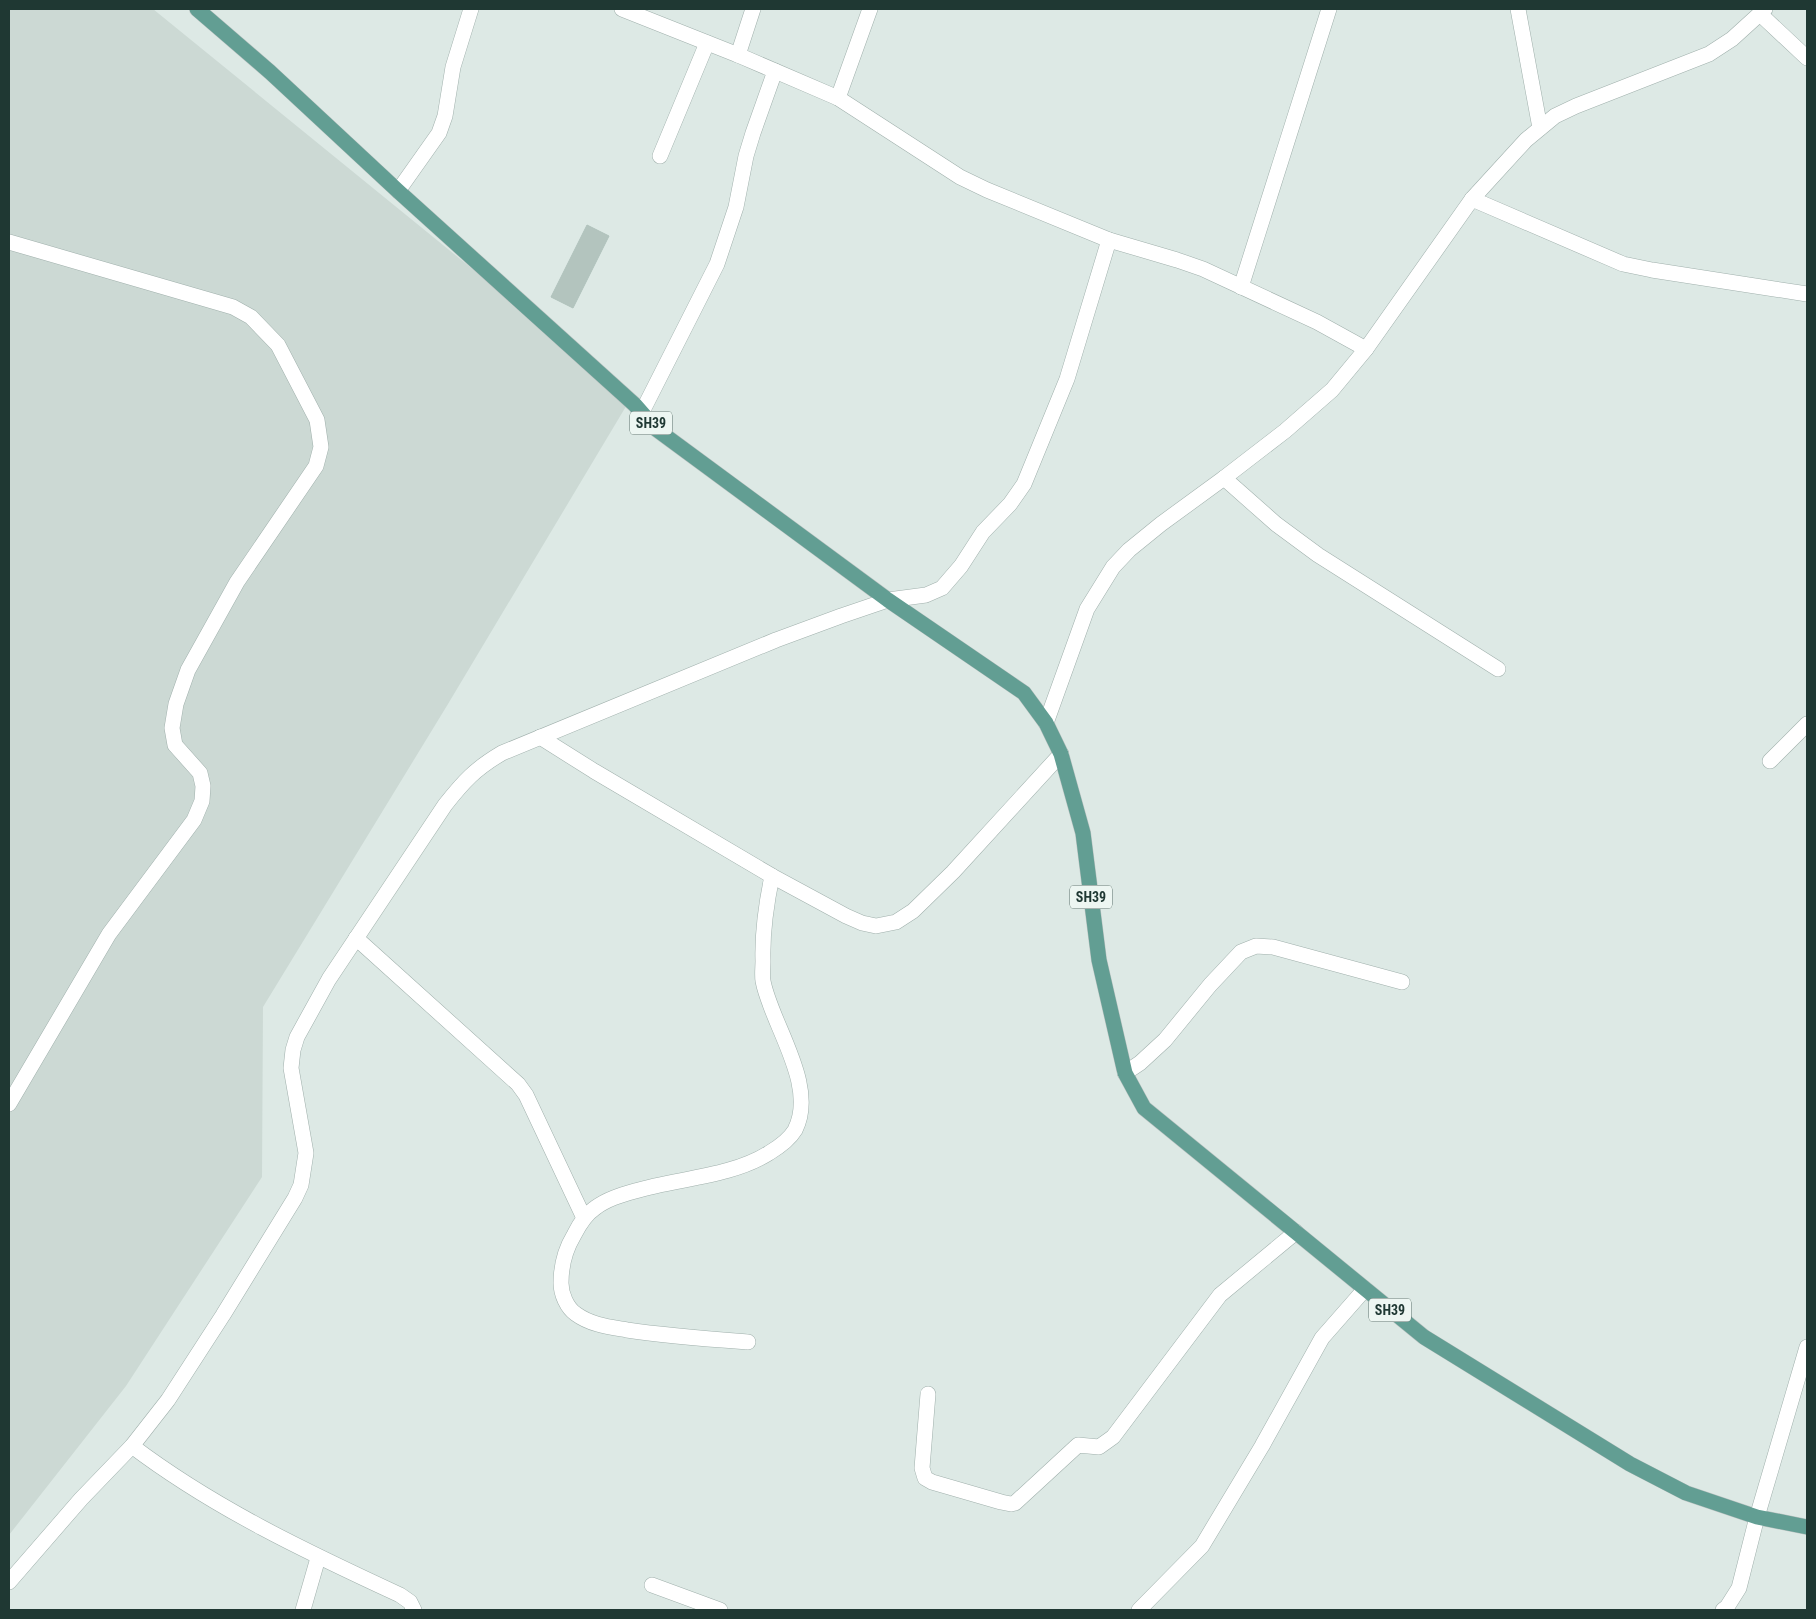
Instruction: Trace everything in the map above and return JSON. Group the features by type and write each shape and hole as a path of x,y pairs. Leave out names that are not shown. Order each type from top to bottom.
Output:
{"main road":[{"name":"SH39","path":"197,9 270,72 642,412 656,429 888,600 1024,693 1046,722 1062,754 1083,833 1100,960 1125,1072 1144,1108 1424,1337 1630,1464 1686,1493 1757,1517 1807,1527"}],"street":[{"path":"398,191 439,133 445,116 453,67 471,9"},
{"path":"622,9 738,54 838,98 960,177 1036,212 1109,240 1203,269 1317,322 1366,349"},
{"path":"738,54 752,9"},
{"path":"838,98 870,9"},
{"path":"1241,287 1329,9"},
{"path":"1518,9 1540,128"},
{"path":"1046,722 1087,609 1113,567 1129,550 1161,524 1224,478 1309,411 1332,390 1366,349 1472,199 1526,140 1555,116 1576,106 1709,54 1732,39 1762,11 1807,58"},
{"path":"660,156 707,43"},
{"path":"642,412 716,264 736,208 746,156 753,133 775,71"},
{"path":"1472,199 1623,264 1807,294"},
{"path":"9,1582 81,1499 132,1446 168,1400 295,1198 301,1185 306,1153 291,1068 293,1050 306,1019 356,938 444,805 466,779 482,765 502,753 776,640 888,600 926,595 942,588 961,566 983,532 1010,504 1024,484 1067,379 1109,240"},
{"path":"9,242 233,307 251,317 278,345 316,420 321,447 316,466 237,582 188,670 176,704 172,728 175,744 200,773 203,786 202,801 194,820 109,934 9,1104"},
{"path":"1224,478 1276,524 1318,555 1498,669"},
{"path":"1770,761 1807,724"},
{"path":"540,737 772,876 862,923 876,926 896,922 913,911 953,872 1062,754"},
{"path":"748,1342 657,1335 589,1322 574,1313 566,1303 561,1290 561,1268 569,1242 584,1218 595,1208 619,1195 756,1161 782,1146 795,1130 801,1110 794,1060 781,1032 763,980 764,913 772,876"},
{"path":"356,938 518,1084 526,1095 584,1218"},
{"path":"1125,1072 1140,1063 1165,1040 1210,985 1241,952 1256,946 1273,947 1402,982"},
{"path":"928,1394 922,1468 925,1478 932,1482 1001,1502 1014,1503 1078,1445 1099,1447 1113,1437 1220,1295 1296,1232"},
{"path":"1139,1610 1202,1546 1262,1446 1322,1338 1365,1289"},
{"path":"1723,1610 1728,1607 1739,1588 1757,1517 1807,1348"},
{"path":"132,1446 167,1473 260,1528 318,1558 400,1595 410,1602 414,1610"},
{"path":"303,1610 318,1558"},
{"path":"652,1585 720,1610"}],"shaded area":[{"path":"9,9 153,9 631,398 448,704 263,1007 262,1177 126,1386 9,1535"}],"building":[{"path":"587,225 609,236 573,308 551,297"}]}
